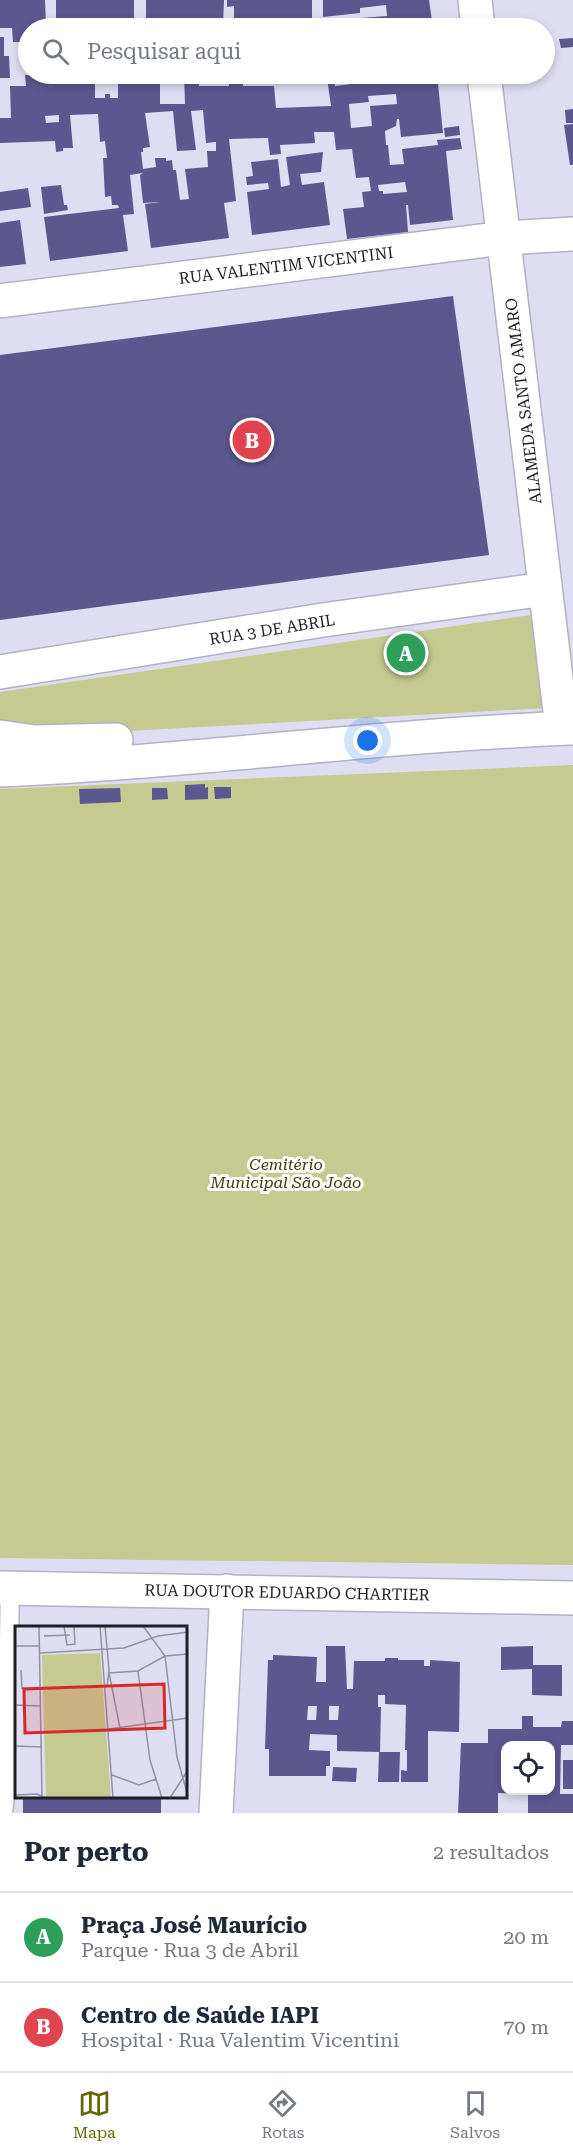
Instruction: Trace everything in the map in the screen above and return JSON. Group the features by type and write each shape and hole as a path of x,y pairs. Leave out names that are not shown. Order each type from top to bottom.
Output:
{"street":[{"path":"475,0 477,18"},
{"name":"ALAMEDA SANTO AMARO","path":"485,84 545,589 567,728"},
{"name":"RUA VALENTIM VICENTINI","path":"0,301 504,238 573,234"},
{"name":"RUA 3 DE ABRIL","path":"0,672 323,620 545,589"},
{"path":"4,768 218,755 350,742 567,728"},
{"path":"0,737 44,742 134,740 168,742 188,745 218,755"},
{"name":"RUA DOUTOR EDUARDO CHARTIER","path":"5,1588 573,1598"},
{"path":"216,1813 227,1591"}],"lane":[{"path":"3,1813 6,1788 5,1588"}],"green space":[{"path":"538,614 548,708 37,736 0,720 0,692"},
{"name":"Cemitério Municipal São João","path":"573,765 573,1565 0,1558 0,789"}],"building":[{"path":"0,0 45,0 46,18 18,18 18,42 13,42 12,28 0,28"},
{"path":"56,0 134,0 134,18 56,18"},
{"path":"146,0 224,0 223,18 146,18"},
{"path":"227,0 312,0 312,18 234,18 234,6 227,7"},
{"path":"323,0 429,0 432,18 361,18 387,16 386,5 360,8 360,13 323,17"},
{"path":"0,37 4,37 4,56 9,56 10,78 0,78"},
{"path":"573,38 573,47 561,48 559,39"},
{"path":"95,84 95,98 105,98 105,94 110,94 110,98 118,98 118,84 160,84 160,104 185,104 184,84 229,86 229,84 243,84 243,86 274,86 276,108 331,106 328,84 335,84 335,86 438,84 443,133 401,137 399,119 397,119 396,126 385,131 386,145 388,145 390,165 404,164 402,149 438,145 437,140 460,138 462,149 446,151 453,220 410,225 408,205 406,205 408,232 347,239 343,209 364,207 362,192 371,191 369,177 356,178 352,149 336,150 334,132 314,132 315,143 280,145 281,154 270,155 268,138 229,139 236,201 224,203 229,238 151,248 145,204 161,202 143,203 140,175 143,173 130,175 134,214 123,215 128,251 50,261 44,217 119,208 118,205 112,205 111,196 105,197 103,158 107,158 105,141 100,142 98,114 96,114 70,115 73,148 63,148 63,151 56,152 55,141 0,143 0,118 11,118 10,86","holes":["396,94 397,104 370,106 372,126 351,128 349,104 369,102 368,96","203,110 206,143 216,142 216,151 207,151 208,167 185,169 189,199 180,200 176,170 173,170 172,160 155,158 156,167 143,169 141,152 143,148 150,147 145,113 173,111 177,151 196,150 191,111","59,115 59,122 46,123 45,116","405,182 407,192 383,194 383,191 379,191 378,185"]},
{"path":"573,109 573,123 566,123 565,110"},
{"path":"573,124 573,165 570,165 564,125"},
{"path":"459,126 460,135 445,137 444,128"},
{"path":"323,152 321,172 300,174 302,185 324,182 330,225 252,235 247,192 269,189 268,183 247,185 246,177 253,176 251,162 278,159 281,187 290,185 286,157"},
{"path":"61,185 64,205 67,205 68,210 44,214 41,187"},
{"path":"28,188 31,207 0,211 0,192"},
{"path":"20,220 26,264 0,267 0,223"},
{"path":"453,296 489,555 0,620 0,355"},
{"path":"205,784 205,788 208,787 208,799 185,800 185,785"},
{"path":"214,787 231,787 231,798 215,799"},
{"path":"120,788 121,802 80,804 79,789"},
{"path":"152,788 167,788 168,799 152,800"},
{"path":"326,1646 345,1646 347,1689 353,1689 354,1661 385,1661 385,1658 398,1658 398,1660 424,1660 424,1666 430,1666 430,1660 460,1662 459,1732 428,1731 428,1782 401,1782 401,1770 407,1771 406,1705 385,1704 385,1695 378,1695 378,1707 381,1707 380,1752 337,1751 337,1735 310,1734 309,1750 330,1751 330,1766 326,1766 326,1776 269,1776 269,1749 265,1749 268,1660 273,1660 273,1655 317,1657 316,1682 326,1682","holes":["308,1706 317,1706 316,1720 307,1720","329,1706 339,1706 338,1720 329,1720"]},
{"path":"533,1646 533,1665 562,1665 562,1696 532,1695 532,1669 501,1670 501,1647"},
{"path":"522,1716 533,1716 533,1727 561,1727 562,1721 573,1721 573,1745 561,1745 560,1794 573,1794 573,1813 528,1813 528,1795 555,1795 555,1741 501,1741 501,1793 498,1793 498,1813 458,1813 461,1743 488,1743 488,1729 522,1729"},
{"path":"379,1752 400,1752 399,1782 378,1782"},
{"path":"563,1760 573,1760 573,1789 563,1789"},
{"path":"333,1767 357,1768 356,1782 332,1781"},
{"path":"23,1798 161,1798 161,1813 23,1813"}],"place":[{"name":"Centro de Saúde IAPI","path":"252,440"},
{"name":"Praça José Maurício","path":"406,653"}]}
